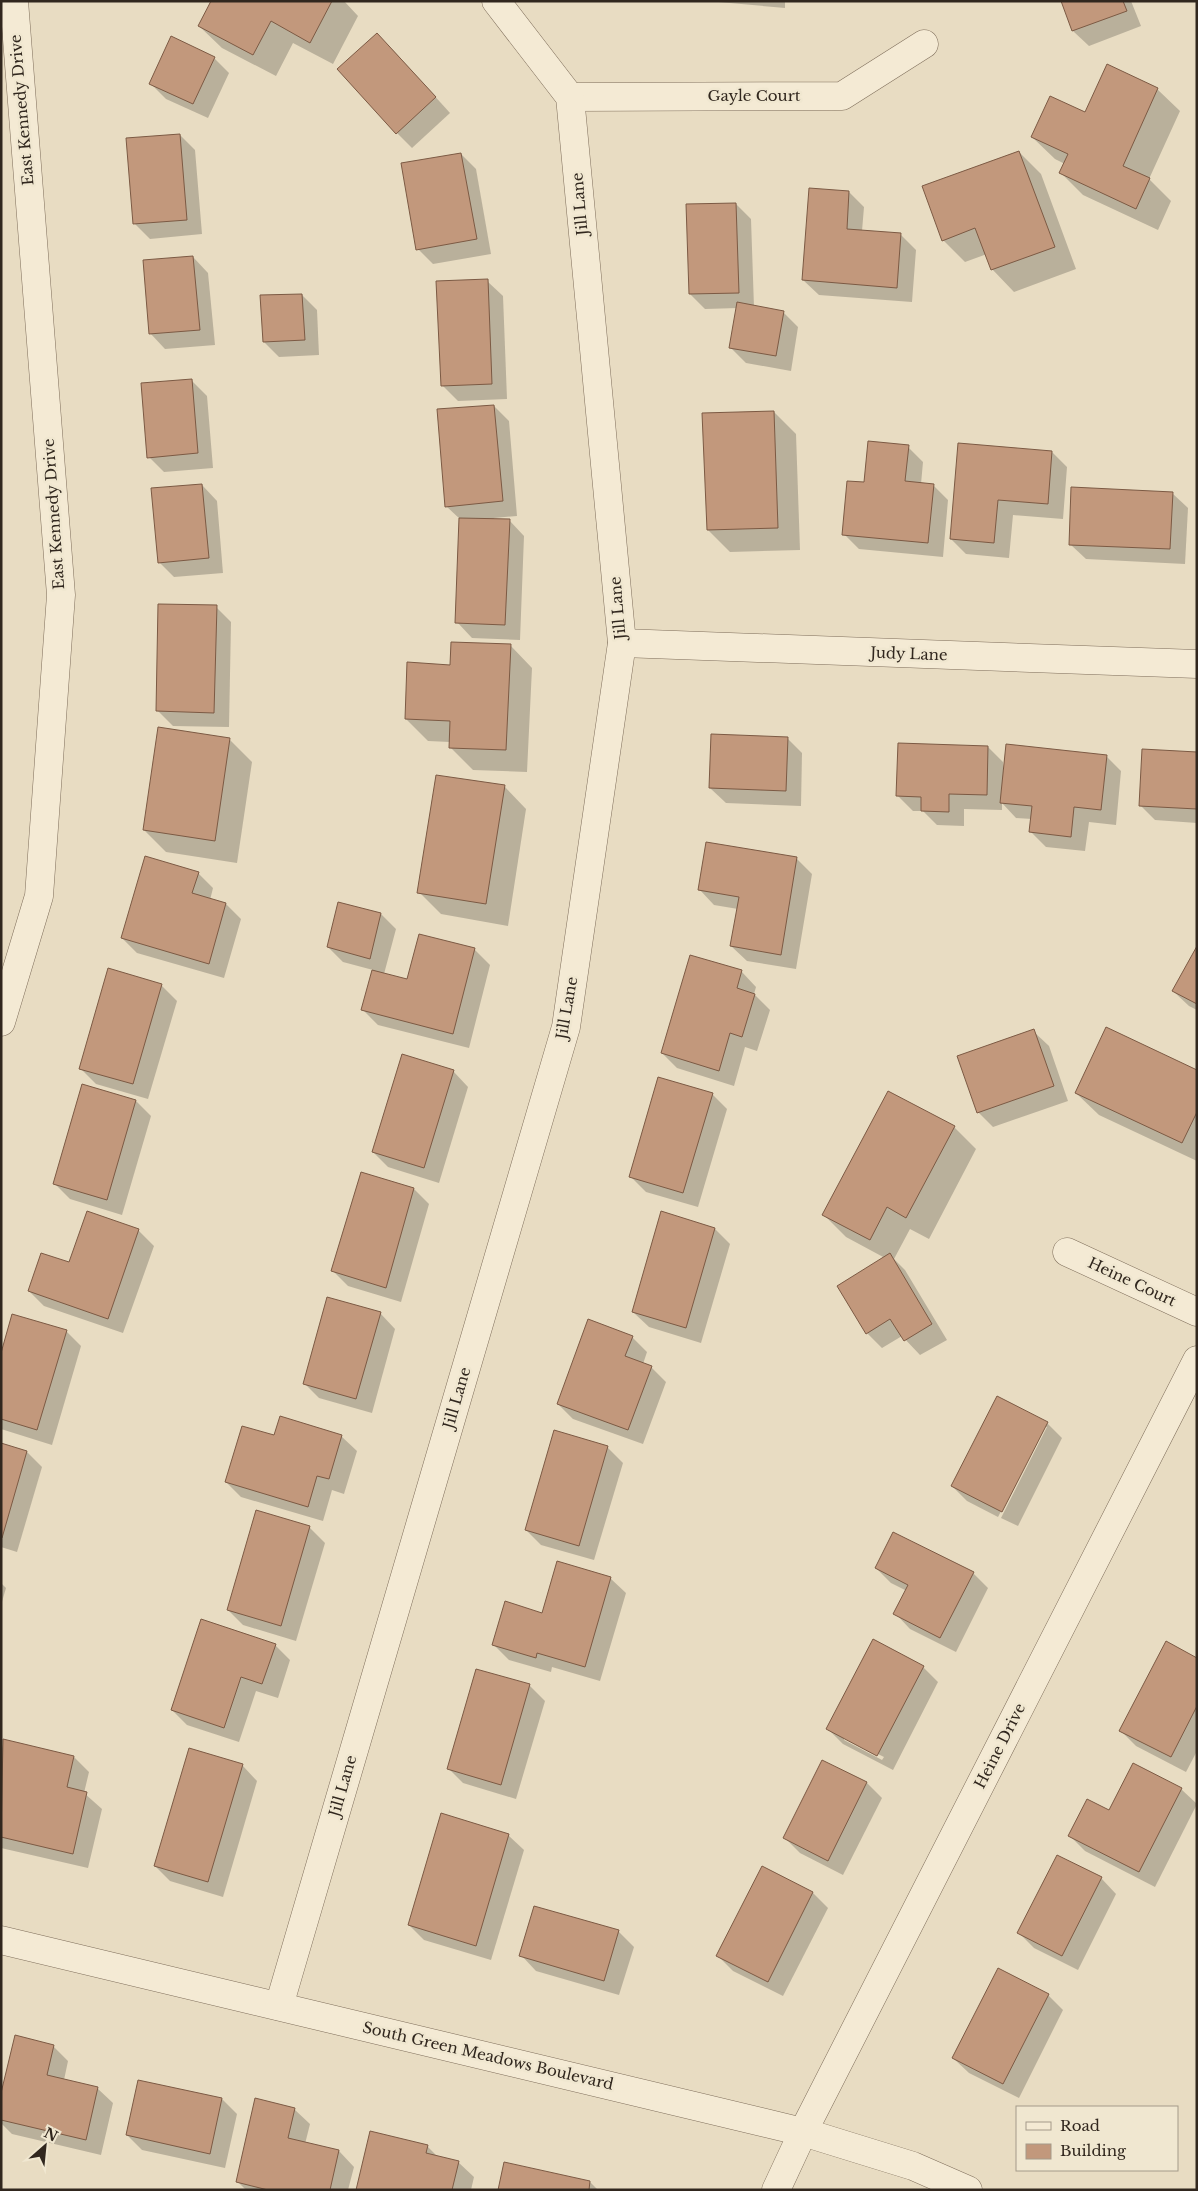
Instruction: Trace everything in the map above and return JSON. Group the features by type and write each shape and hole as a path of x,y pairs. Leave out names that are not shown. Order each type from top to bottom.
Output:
{"street":[{"name":"East Kennedy Drive","path":"1,1022 39,896 61,594 14,1"},
{"path":"496,1 570,97"},
{"name":"Gayle Court","path":"570,97 842,96 924,44"},
{"name":"Jill Lane","path":"279,2006 566,1027 622,643 570,97"},
{"name":"Judy Lane","path":"622,643 1197,664"},
{"name":"Heine Court","path":"1067,1252 1197,1312"},
{"name":"Heine Drive","path":"776,2190 1197,1360"},
{"name":"South Green Meadows Boulevard","path":"1,1940 804,2132 913,2166 968,2190"}],"building":[{"path":"211,1 332,1 310,43 271,21 253,55 198,26"},
{"path":"1061,1 1123,1 1127,11 1072,31"},
{"path":"377,33 436,97 396,134 337,69"},
{"path":"171,36 215,57 193,104 149,84"},
{"path":"1107,64 1158,88 1123,166 1150,178 1136,209 1059,173 1068,154 1031,137 1050,96 1085,112"},
{"path":"180,134 187,220 133,224 126,138"},
{"path":"1019,151 1055,247 991,270 975,228 942,241 922,186"},
{"path":"461,153 477,239 416,250 401,163"},
{"path":"809,188 849,191 847,229 901,233 897,288 802,280"},
{"path":"736,203 739,293 689,294 686,204"},
{"path":"193,256 200,330 149,334 143,260"},
{"path":"488,279 492,384 441,386 436,281"},
{"path":"302,294 305,340 263,342 260,295"},
{"path":"737,302 784,311 776,356 729,348"},
{"path":"192,379 198,453 147,458 141,383"},
{"path":"494,405 503,501 445,507 437,409"},
{"path":"774,411 778,528 707,530 702,413"},
{"path":"868,441 909,445 905,481 934,484 928,543 842,535 847,481 864,482"},
{"path":"958,443 1052,451 1048,504 998,500 994,543 950,539"},
{"path":"202,484 209,558 158,563 151,488"},
{"path":"1071,487 1173,492 1170,549 1069,545"},
{"path":"459,518 510,519 505,625 455,623"},
{"path":"158,604 217,605 214,713 156,711"},
{"path":"451,642 511,644 506,750 449,748 450,721 405,719 407,662 450,665"},
{"path":"158,727 230,738 215,841 143,830"},
{"path":"711,734 788,737 786,791 709,788"},
{"path":"898,743 988,746 987,795 949,794 949,812 921,811 921,797 896,796"},
{"path":"1006,744 1107,755 1101,810 1074,807 1071,837 1029,832 1032,806 1000,803"},
{"path":"1142,749 1197,752 1197,809 1139,806"},
{"path":"436,775 505,785 486,904 417,893"},
{"path":"706,842 797,857 781,955 730,946 739,897 698,890"},
{"path":"145,856 199,872 192,893 226,903 209,964 121,938"},
{"path":"338,902 381,913 370,959 327,947"},
{"path":"419,934 475,948 453,1034 361,1010 372,970 407,979"},
{"path":"1197,946 1197,1004 1172,991"},
{"path":"690,955 742,970 737,988 755,994 742,1037 730,1033 719,1071 661,1053"},
{"path":"108,968 162,984 133,1084 79,1069"},
{"path":"1106,1027 1197,1070 1197,1112 1182,1143 1075,1093"},
{"path":"1034,1029 1054,1086 977,1113 957,1056"},
{"path":"402,1054 454,1070 424,1168 372,1152"},
{"path":"658,1077 713,1093 683,1193 629,1177"},
{"path":"82,1084 136,1100 107,1200 53,1184"},
{"path":"888,1091 955,1126 906,1218 887,1207 870,1240 822,1215"},
{"path":"361,1172 414,1188 386,1288 331,1271"},
{"path":"87,1211 139,1229 108,1319 28,1291 41,1253 69,1262"},
{"path":"661,1211 715,1228 686,1328 632,1312"},
{"path":"890,1253 932,1324 904,1341 890,1319 866,1334 837,1286"},
{"path":"327,1297 381,1312 356,1399 303,1384"},
{"path":"12,1314 67,1330 37,1430 1,1419 1,1353"},
{"path":"588,1319 633,1336 625,1356 652,1366 628,1430 557,1404"},
{"path":"997,1396 1048,1422 1002,1512 951,1486"},
{"path":"280,1416 342,1435 329,1479 317,1476 308,1507 225,1482 242,1426 274,1435"},
{"path":"554,1430 608,1446 579,1546 525,1530"},
{"path":"1,1443 27,1451 2,1538 1,1537"},
{"path":"256,1510 310,1526 281,1626 227,1610"},
{"path":"893,1532 974,1572 940,1638 893,1614 908,1585 875,1568"},
{"path":"557,1561 611,1577 585,1667 537,1653 536,1658 492,1645 505,1601 542,1613"},
{"path":"201,1619 276,1644 262,1684 241,1677 224,1728 171,1710"},
{"path":"873,1639 924,1666 877,1756 826,1729"},
{"path":"1166,1641 1197,1658 1197,1706 1171,1757 1119,1731"},
{"path":"476,1669 530,1684 501,1785 447,1769"},
{"path":"3,1739 74,1756 67,1787 87,1792 73,1854 1,1837"},
{"path":"189,1748 243,1764 208,1882 154,1866"},
{"path":"822,1760 867,1782 828,1861 783,1838"},
{"path":"1133,1763 1182,1788 1139,1872 1068,1836 1087,1799 1109,1810"},
{"path":"441,1813 509,1834 476,1946 408,1925"},
{"path":"1057,1855 1102,1877 1062,1956 1017,1933"},
{"path":"762,1866 813,1892 768,1982 716,1956"},
{"path":"534,1906 619,1930 604,1981 519,1956"},
{"path":"998,1968 1049,1994 1003,2084 952,2058"},
{"path":"15,2035 54,2045 47,2075 98,2087 86,2140 1,2120 1,2093"},
{"path":"138,2080 222,2098 210,2154 126,2135"},
{"path":"255,2098 295,2108 288,2138 339,2150 330,2190 268,2190 236,2182"},
{"path":"370,2131 428,2145 426,2153 459,2161 452,2190 356,2190"},
{"path":"504,2162 590,2181 589,2190 498,2190"}]}
